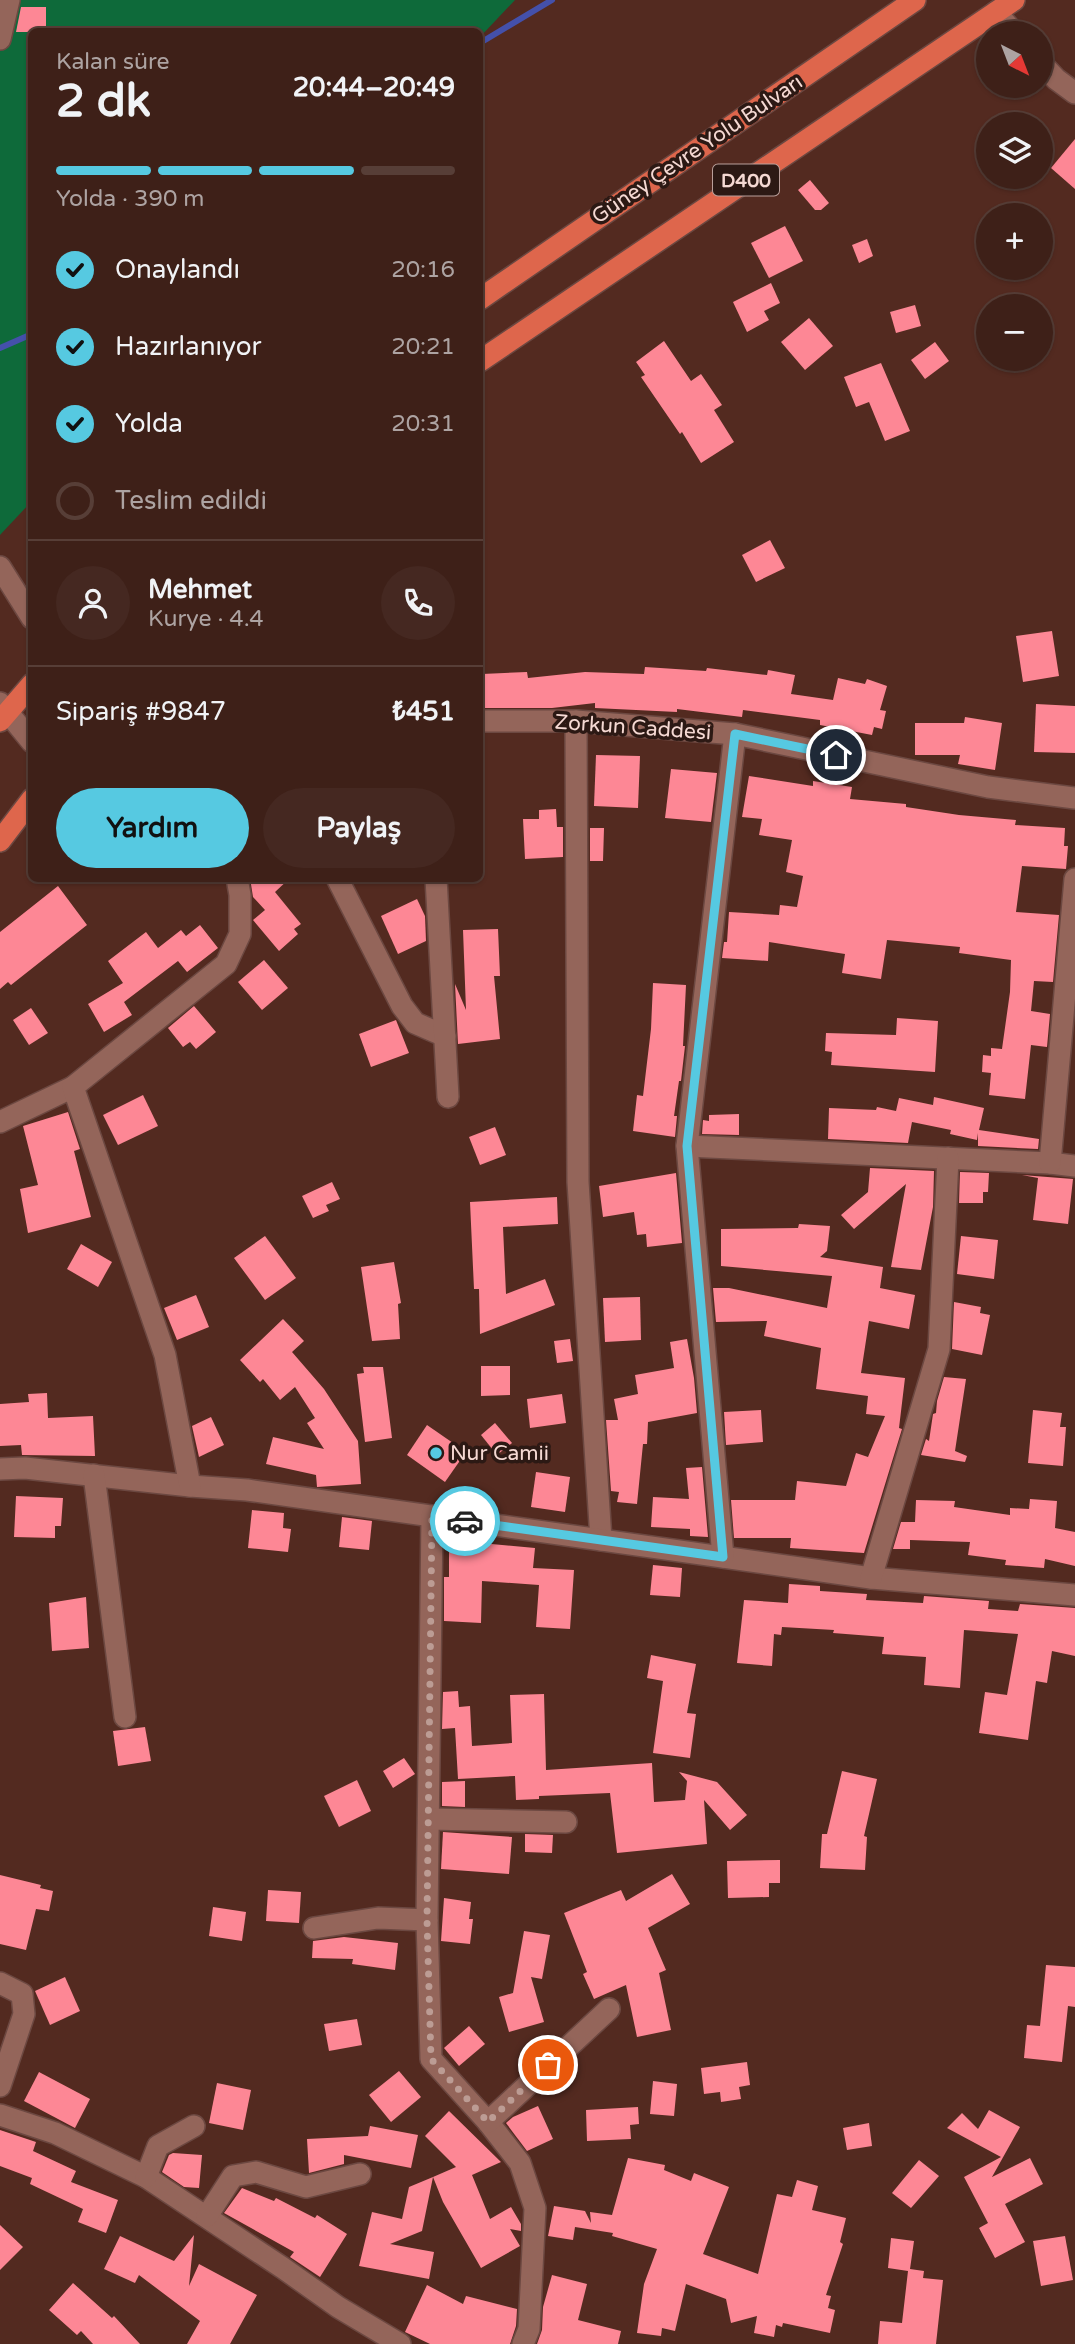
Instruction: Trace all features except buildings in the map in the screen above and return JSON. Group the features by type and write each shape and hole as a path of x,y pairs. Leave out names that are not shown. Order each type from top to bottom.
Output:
{"highway":[{"name":"Güney Çevre Yolu Bulvarı","path":"483,297 915,0"},
{"name":"D400","path":"483,359 1005,6"},
{"path":"2,712 28,688"},
{"path":"0,841 28,804"}],"street":[{"path":"0,39 9,0"},
{"path":"1054,77 1075,93"},
{"path":"0,567 28,612"},
{"path":"2,712 28,738"},
{"name":"Zorkun Caddesi","path":"483,721 576,721 735,734 988,787 1075,798"},
{"path":"576,721 579,1182 601,1540"},
{"path":"723,1557 687,1146 735,734"},
{"path":"1050,1163 1075,879"},
{"path":"0,1122 73,1087 226,964 240,934 238,882"},
{"path":"339,882 402,1006 415,1023 445,1036"},
{"path":"436,882 448,1097"},
{"path":"73,1087 165,1355 190,1486"},
{"path":"687,1146 1075,1166"},
{"path":"871,1578 939,1349 948,1158"},
{"path":"0,1469 24,1468 247,1490 871,1578 1075,1595"},
{"path":"94,1475 125,1717"},
{"path":"432,1516 427,1920 431,2059 488,2122 520,2163 535,2208 529,2329 523,2344"},
{"path":"429,1819 566,1822"},
{"path":"314,1928 378,1918 427,1920"},
{"path":"0,1983 22,1994 24,2014 0,2086"},
{"path":"488,2122 609,2009"},
{"path":"0,2115 55,2133 146,2178 207,2216 338,2307 400,2344"},
{"path":"146,2178 158,2146 194,2126"},
{"path":"207,2216 233,2176 256,2172 306,2187 360,2174"}],"green space":[{"path":"0,0 515,0 483,34 483,28 28,28 28,505 0,535"}],"waterway":[{"path":"483,41 552,0"},
{"path":"0,348 28,336"}],"way so far":[{"path":"465,1521 432,1516 427,1920 431,2059 488,2122 548,2065"}],"place":[{"name":"Nur Camii","path":"436,1453"}],"route":[{"path":"465,1521 723,1557 687,1146 735,734 836,755"}]}
